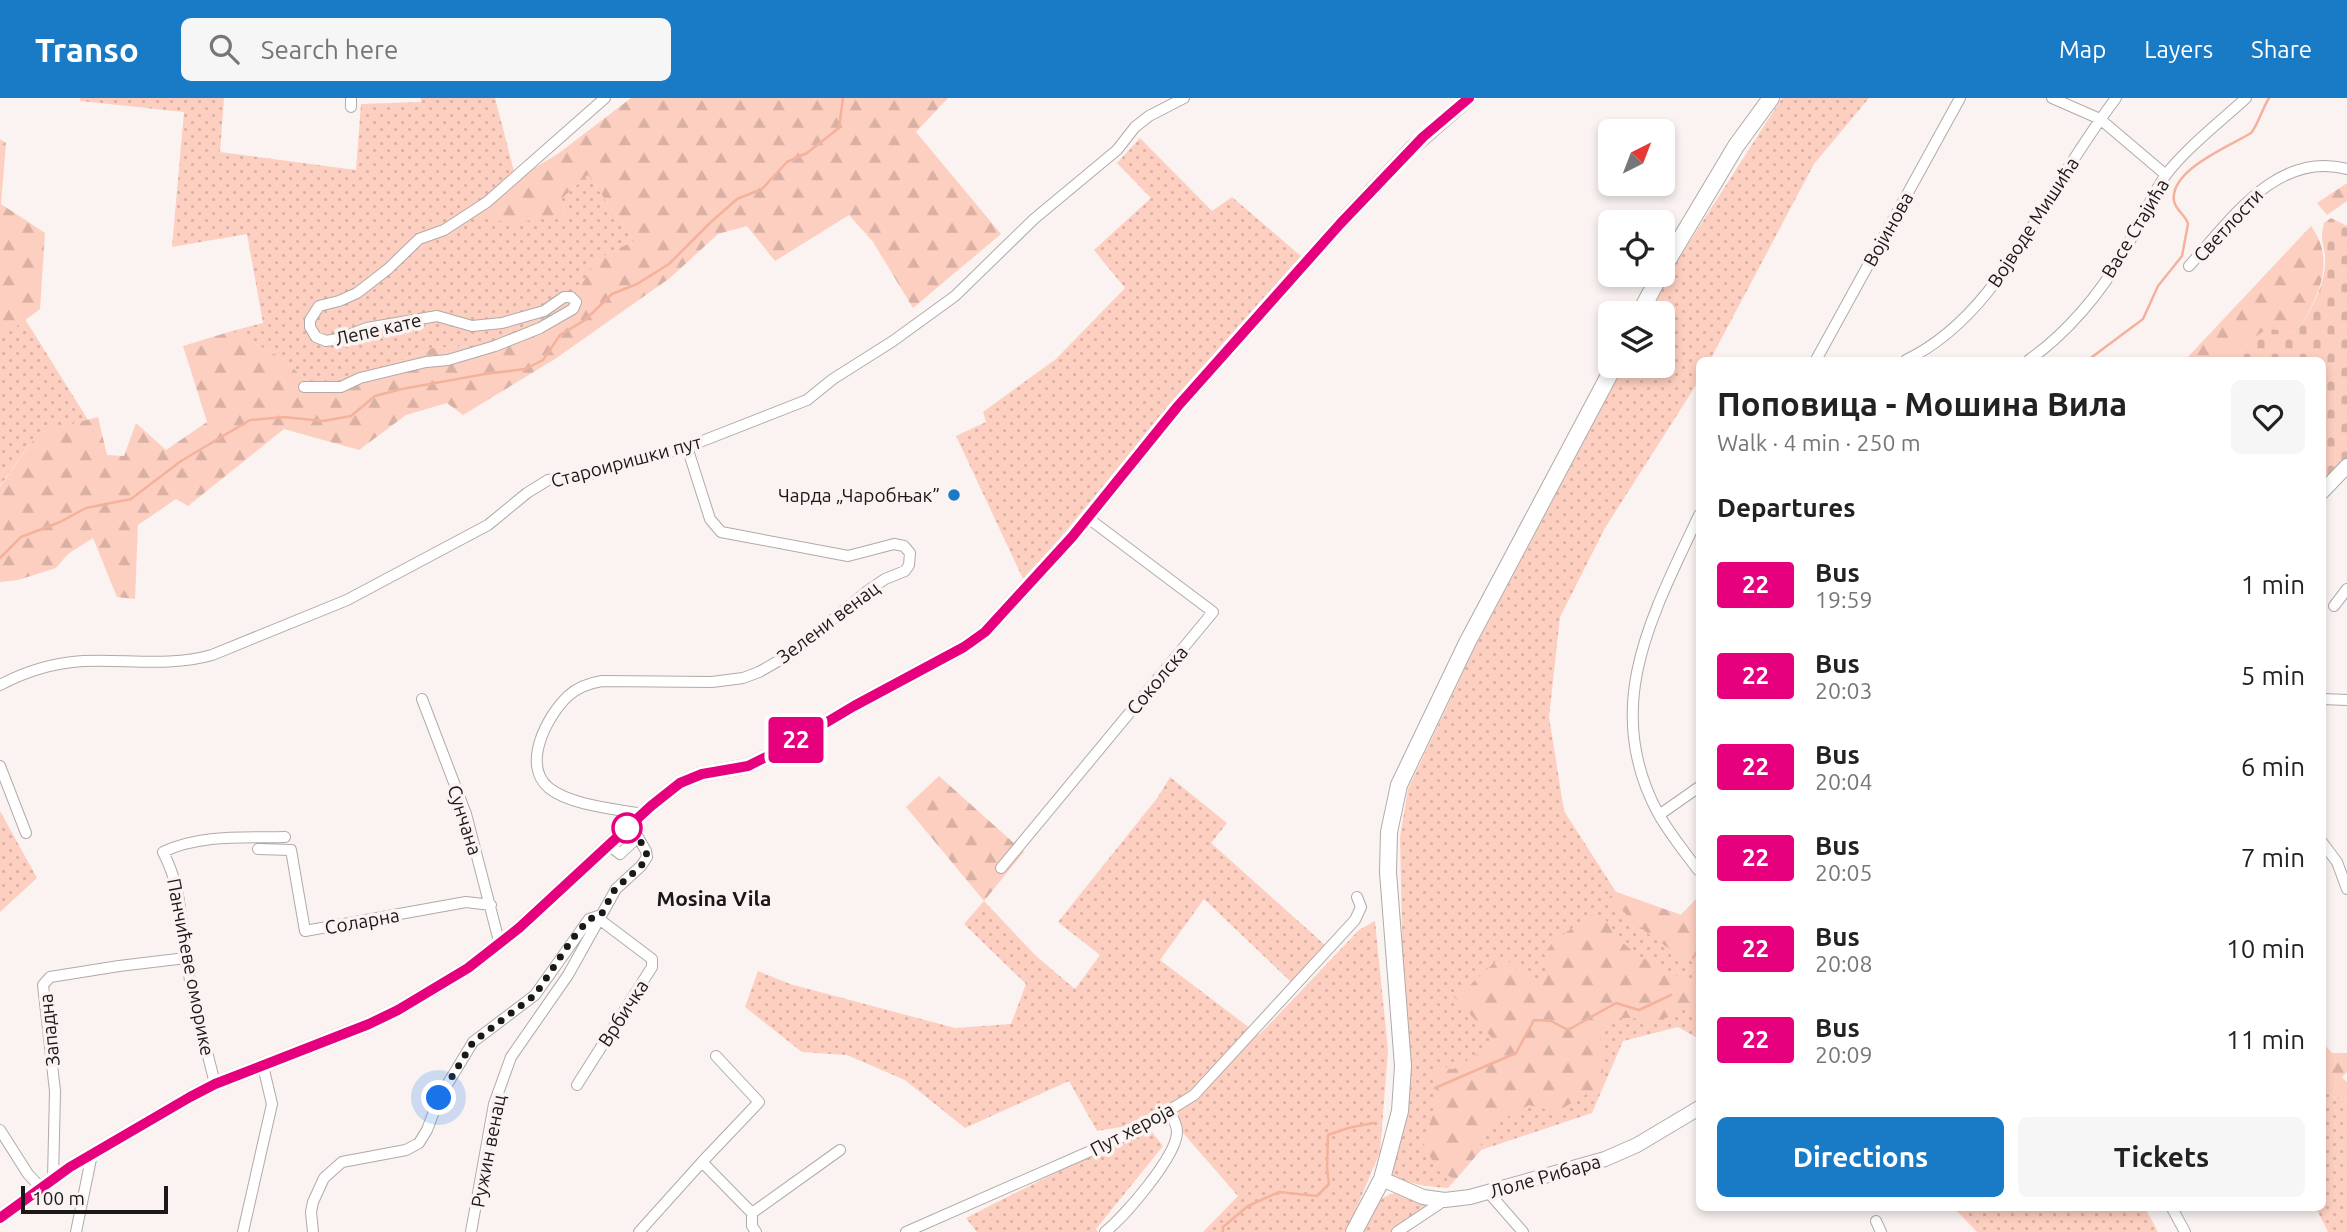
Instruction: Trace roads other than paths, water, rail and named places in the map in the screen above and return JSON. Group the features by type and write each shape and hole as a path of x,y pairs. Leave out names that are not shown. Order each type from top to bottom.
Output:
{"main road":[{"path":"1675,248 1736,146 1771,98"},
{"path":"1354,1232 1382,1179 1396,1131 1402,1087 1388,872 1389,832 1399,785 1467,643 1608,378"}],"street":[{"name":"Лепе кате","path":"304,387 341,387 360,378 426,362 448,360 495,346 540,328 573,309 576,302 571,297 565,297 544,311 502,323 472,326 437,316 367,328 326,341 316,337 310,327 310,320 319,306 357,293 388,269 419,239 444,230 487,202 605,98"},
{"name":"Староиришки пут","path":"0,685 52,665 113,661 189,662 212,655 358,594 488,525 527,493 548,480 590,474 687,447 807,400 955,296 1034,219 1117,150 1135,127 1149,116 1184,98"},
{"path":"0,1218 92,1154 215,1084 398,1010 468,968 500,945 609,845 635,831 643,814 680,783 702,774 748,766 974,641 1003,615 1088,518 1178,406 1340,224 1434,127 1469,98"},
{"name":"Војинова","path":"1821,357 1960,98"},
{"path":"2052,98 2100,119 2166,175"},
{"name":"Војводе Мишића","path":"1910,357 1960,323 1997,281 2116,98"},
{"name":"Васе Стајића","path":"2033,357 2060,334 2087,305 2121,256 2166,175 2246,98"},
{"name":"Светлости","path":"2189,266 2266,184 2305,168 2334,166 2347,169"},
{"name":"Зелени венац","path":"643,814 567,799 547,786 542,779 536,759 540,743 557,708 569,695 585,684 602,681 712,682 743,678 759,672 794,652 866,592 885,579 905,571 909,565 910,554 904,546 894,544 848,556 721,532 710,519 687,447"},
{"path":"2326,488 2347,466"},
{"name":"Соколска","path":"1001,868 1213,612 1088,518"},
{"path":"1696,522 1657,607 1635,672 1632,721 1642,778 1659,815 1696,867"},
{"path":"2334,606 2347,589"},
{"name":"Сунчана","path":"422,699 466,814 500,945"},
{"path":"2326,699 2347,700"},
{"path":"0,766 26,833"},
{"path":"1659,815 1696,789"},
{"name":"Ружин венац","path":"471,1232 494,1104 511,1057 568,975 615,889 641,866 647,857 635,831"},
{"name":"Панчићеве оморике","path":"215,1084 186,958 180,897 174,874 163,852 181,844 205,840 285,837"},
{"path":"2326,846 2342,860 2347,889"},
{"name":"Соларна","path":"258,849 290,850 305,932 466,902 491,905"},
{"name":"Пут хероја","path":"906,1232 1136,1132 1194,1095 1354,920 1361,907 1357,897"},
{"path":"313,1232 310,1212 320,1184 331,1169 342,1162 406,1150 419,1143 439,1098 473,1042 529,1001 589,919 600,917"},
{"name":"Врбичка","path":"577,1085 652,967 652,959 600,917"},
{"name":"Западна","path":"48,1184 55,1172 55,1091 43,985 50,977 186,958"},
{"path":"639,1232 759,1102 716,1056"},
{"path":"243,1232 272,1104 263,1066"},
{"name":"Лоле Рибара","path":"1382,1179 1411,1193 1445,1200 1470,1197 1605,1159 1637,1145 1696,1110"},
{"path":"1105,1232 1137,1200 1159,1171 1177,1136 1175,1122 1169,1112"},
{"path":"0,1130 28,1174 48,1184"},
{"path":"752,1213 840,1150"},
{"path":"76,1232 92,1154"},
{"path":"702,1162 752,1213 752,1226 756,1232"},
{"path":"1488,1192 1523,1232"},
{"path":"1397,1232 1445,1200"},
{"path":"2174,1211 2185,1232"}],"waterway":[{"path":"0,558 21,537 60,522 86,508 131,499 181,461 250,420 284,417 323,421 351,416 375,396 485,374 525,369 543,360 560,335 585,320 612,294 637,284 669,264 737,199 762,189 787,162 807,153 839,128 843,98"},
{"path":"2092,357 2143,319 2158,286 2182,256 2188,224 2174,201 2175,190 2181,179 2203,160 2251,133 2269,98"},
{"path":"1693,958 1696,954"},
{"path":"1435,1088 1516,1053 1534,1020 1551,1021 1568,1030 1616,1003 1639,1010 1671,995"},
{"path":"1223,1232 1223,1227 1248,1206 1279,1192 1317,1196 1329,1184 1328,1135 1373,1123"}],"place":[{"name":"Чарда „Чаробњак”","path":"954,495"}],"district":[{"name":"Mosina Vila","path":"714,898"}]}
